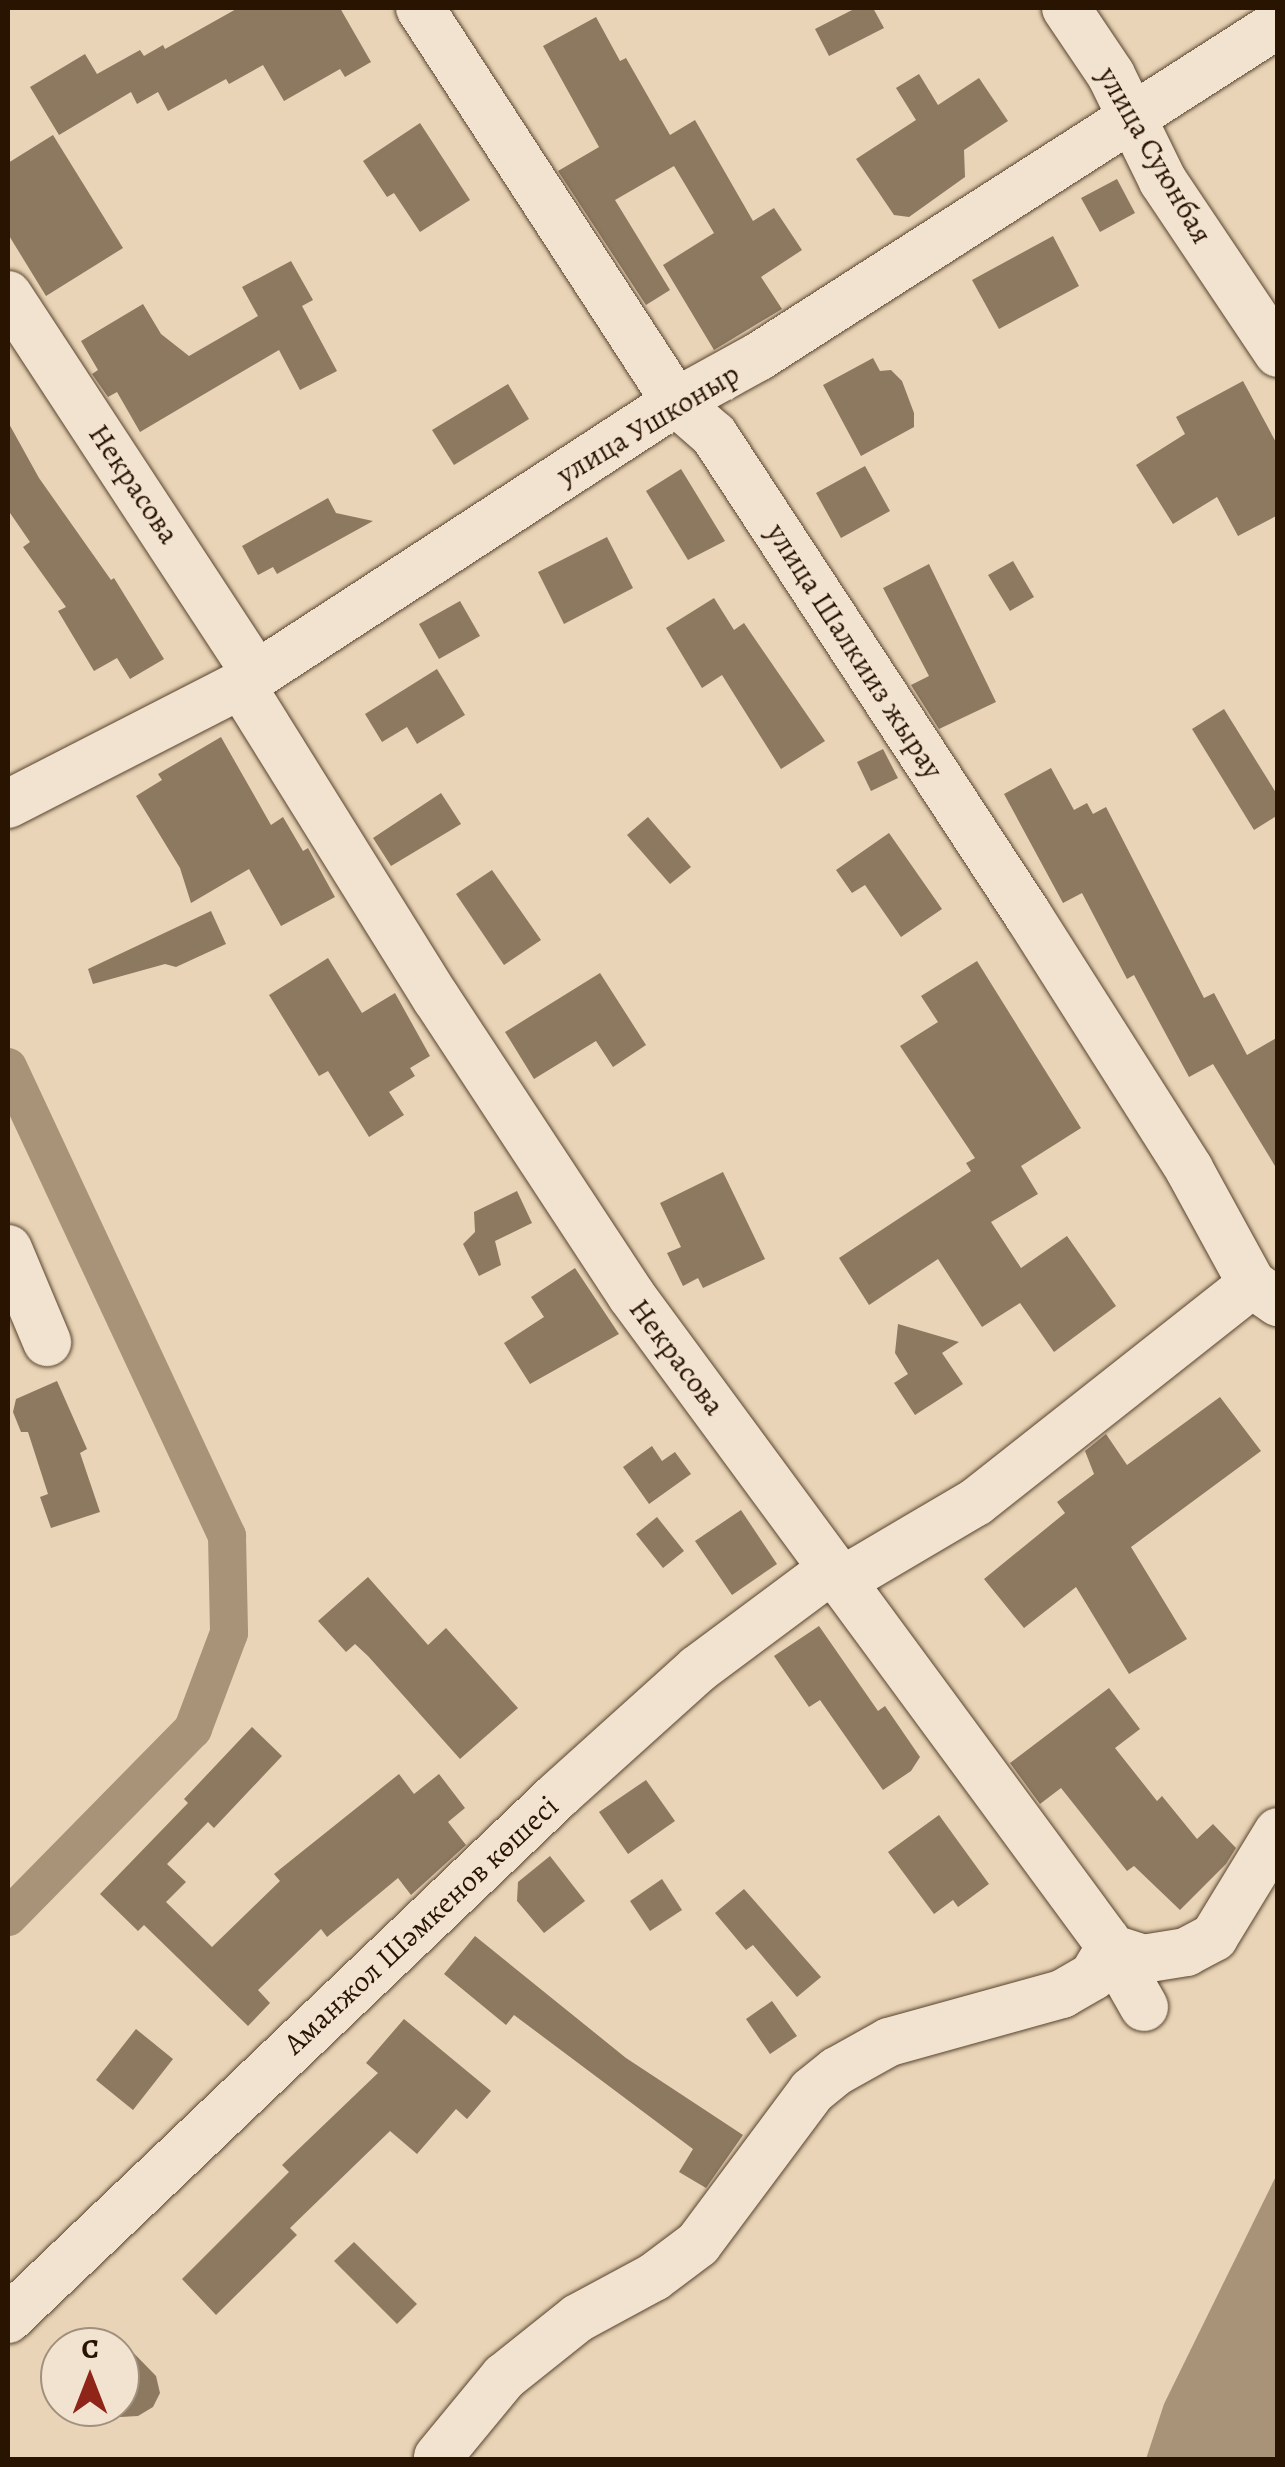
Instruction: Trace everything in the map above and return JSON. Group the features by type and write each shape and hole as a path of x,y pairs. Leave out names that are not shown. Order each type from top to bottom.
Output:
{"street":[{"name":"улица Шалкииз жырау","path":"420,8 676,402 714,436 758,502 1179,1153 1265,1293"},
{"name":"улица Суюнбая","path":"1066,8 1133,116 1163,181 1278,353"},
{"name":"улица Ушконыр","path":"8,804 249,680 676,402 758,357 1278,24"},
{"name":"Некрасова","path":"8,295 249,680 436,998 631,1296 1110,1948 1144,2007"},
{"path":"8,1249 46,1342"},
{"name":"Аманжол Шәмкенов көшесі","path":"18,2309 698,1668 835,1576 976,1502 1265,1293"},
{"path":"438,2457 504,2377 578,2318 654,2278 698,2244 812,2092 837,2071 889,2042 1062,1994 1093,1976 1110,1948 1143,1959 1186,1952 1214,1937 1278,1832"}],"shaded area":[{"path":"1277,2174 1277,2459 1146,2459 1164,2404"}],"building":[{"path":"238,8 340,8 371,62 345,77 340,69 284,101 263,65 229,84 226,79 168,111 158,92 137,104 131,92 59,135 30,87 85,54 97,74 140,50 144,56 163,45 165,49"},
{"path":"856,8 873,8 884,28 829,56 815,29"},
{"path":"596,17 620,61 626,58 670,135 695,120 753,221 774,208 802,250 761,277 782,309 714,350 663,265 714,233 674,166 615,200 670,290 646,305 558,171 599,147 543,46"},
{"path":"919,74 938,105 979,78 1008,121 964,150 965,177 909,217 894,215 856,159 916,120 896,88"},
{"path":"420,123 470,200 420,232 394,193 387,197 363,161"},
{"path":"53,135 123,248 46,296 8,234 8,163"},
{"path":"1117,179 1135,213 1100,232 1081,198"},
{"path":"1053,236 1079,286 999,329 972,280"},
{"path":"291,261 313,300 302,306 337,371 300,390 279,350 140,432 117,392 108,397 92,374 98,370 81,341 143,304 161,334 189,356 258,316 242,287"},
{"path":"873,358 880,371 891,370 902,381 914,413 914,427 861,456 823,385"},
{"path":"1243,381 1278,446 1278,515 1238,536 1217,497 1173,524 1136,465 1185,434 1176,417"},
{"path":"508,384 529,419 454,465 432,430"},
{"path":"8,422 39,478 111,580 114,578 164,659 130,679 117,658 94,671 58,611 66,607 23,547 30,542 8,510"},
{"path":"865,466 890,511 841,538 816,493"},
{"path":"681,469 725,541 688,560 646,491"},
{"path":"328,498 336,513 373,521 277,574 273,567 258,575 242,546"},
{"path":"607,537 633,588 564,624 538,572"},
{"path":"1013,561 1034,597 1010,611 988,575"},
{"path":"929,564 996,702 939,729 911,685 929,676 883,588"},
{"path":"714,598 734,630 744,623 825,741 781,769 722,675 702,688 666,628"},
{"path":"460,601 480,636 439,659 419,624"},
{"path":"437,669 465,715 417,744 407,727 382,742 365,714"},
{"path":"1224,709 1278,796 1278,815 1254,830 1192,729"},
{"path":"221,737 271,825 283,817 303,851 308,848 335,897 281,926 249,869 191,903 180,868 136,796 162,780 158,774"},
{"path":"883,749 898,778 871,791 857,762"},
{"path":"1051,768 1074,810 1087,803 1093,814 1106,807 1204,998 1214,993 1247,1055 1278,1037 1278,1171 1213,1064 1189,1077 1134,975 1127,979 1082,893 1063,903 1004,794"},
{"path":"441,793 461,824 391,866 373,838"},
{"path":"648,817 691,867 670,884 627,835"},
{"path":"889,833 942,909 901,937 865,885 852,893 836,870"},
{"path":"492,870 541,940 504,965 456,894"},
{"path":"211,911 226,944 176,967 165,964 93,984 88,969"},
{"path":"328,958 362,1013 395,993 430,1056 410,1068 415,1076 389,1092 404,1115 369,1137 328,1071 319,1076 269,995"},
{"path":"977,961 1081,1128 1021,1166 1038,1194 991,1222 1021,1268 1067,1236 1116,1306 1054,1352 1020,1303 982,1327 938,1259 869,1305 839,1258 971,1171 966,1163 975,1158 900,1046 938,1022 921,996"},
{"path":"600,973 646,1045 613,1067 596,1041 534,1079 505,1032"},
{"path":"723,1172 765,1259 703,1288 698,1278 683,1286 667,1253 681,1247 660,1203"},
{"path":"517,1191 532,1223 495,1241 501,1265 479,1276 463,1244 475,1232 474,1212"},
{"path":"575,1268 619,1334 530,1384 504,1343 544,1317 531,1297"},
{"path":"898,1324 959,1342 942,1353 963,1384 915,1415 894,1383 908,1374 895,1353"},
{"path":"57,1381 87,1449 80,1453 100,1512 51,1528 40,1497 48,1494 28,1432 21,1432 13,1412 16,1399"},
{"path":"1220,1397 1261,1451 1131,1547 1187,1639 1129,1674 1076,1587 1024,1628 984,1579 1065,1513 1057,1502 1094,1474 1085,1451 1106,1434 1127,1465"},
{"path":"652,1446 662,1461 675,1452 691,1474 649,1504 623,1467"},
{"path":"741,1510 777,1564 732,1595 695,1541"},
{"path":"657,1517 684,1551 663,1568 636,1534"},
{"path":"368,1577 428,1645 446,1628 518,1708 460,1759 368,1656 355,1644 346,1652 318,1621"},
{"path":"819,1626 878,1711 885,1706 920,1757 911,1771 883,1790 820,1700 809,1707 774,1656"},
{"path":"1109,1688 1140,1729 1115,1748 1157,1801 1162,1796 1197,1839 1213,1824 1236,1848 1226,1864 1180,1910 1134,1866 1127,1871 1061,1788 1040,1804 1010,1763"},
{"path":"252,1727 282,1756 214,1828 208,1822 167,1864 186,1882 166,1902 212,1947 280,1881 274,1874 399,1774 414,1794 439,1774 465,1808 448,1822 466,1845 411,1895 398,1878 327,1937 321,1929 258,1990 270,2003 248,2026 144,1925 138,1931 100,1894 188,1803 184,1799"},
{"path":"646,1780 675,1821 628,1854 599,1812"},
{"path":"939,1815 989,1884 958,1907 953,1900 934,1914 888,1852"},
{"path":"550,1856 585,1901 544,1933 517,1901 518,1882"},
{"path":"662,1879 682,1910 650,1931 630,1901"},
{"path":"744,1889 821,1977 797,1997 753,1945 746,1950 715,1913"},
{"path":"475,1936 626,2058 743,2135 706,2188 679,2172 693,2149 514,2015 506,2025 444,1974"},
{"path":"772,2001 797,2036 770,2054 746,2019"},
{"path":"404,2019 491,2091 467,2119 456,2109 417,2154 390,2131 290,2228 297,2235 216,2315 182,2279 289,2172 282,2165 378,2073 366,2063"},
{"path":"136,2029 173,2059 133,2110 96,2080"},
{"path":"354,2242 417,2304 397,2324 334,2261"},
{"path":"140,2360 156,2376 160,2393 153,2407 140,2415"}],"waterway":[{"path":"8,1067 227,1536 229,1633 193,1729 8,1917"}]}
